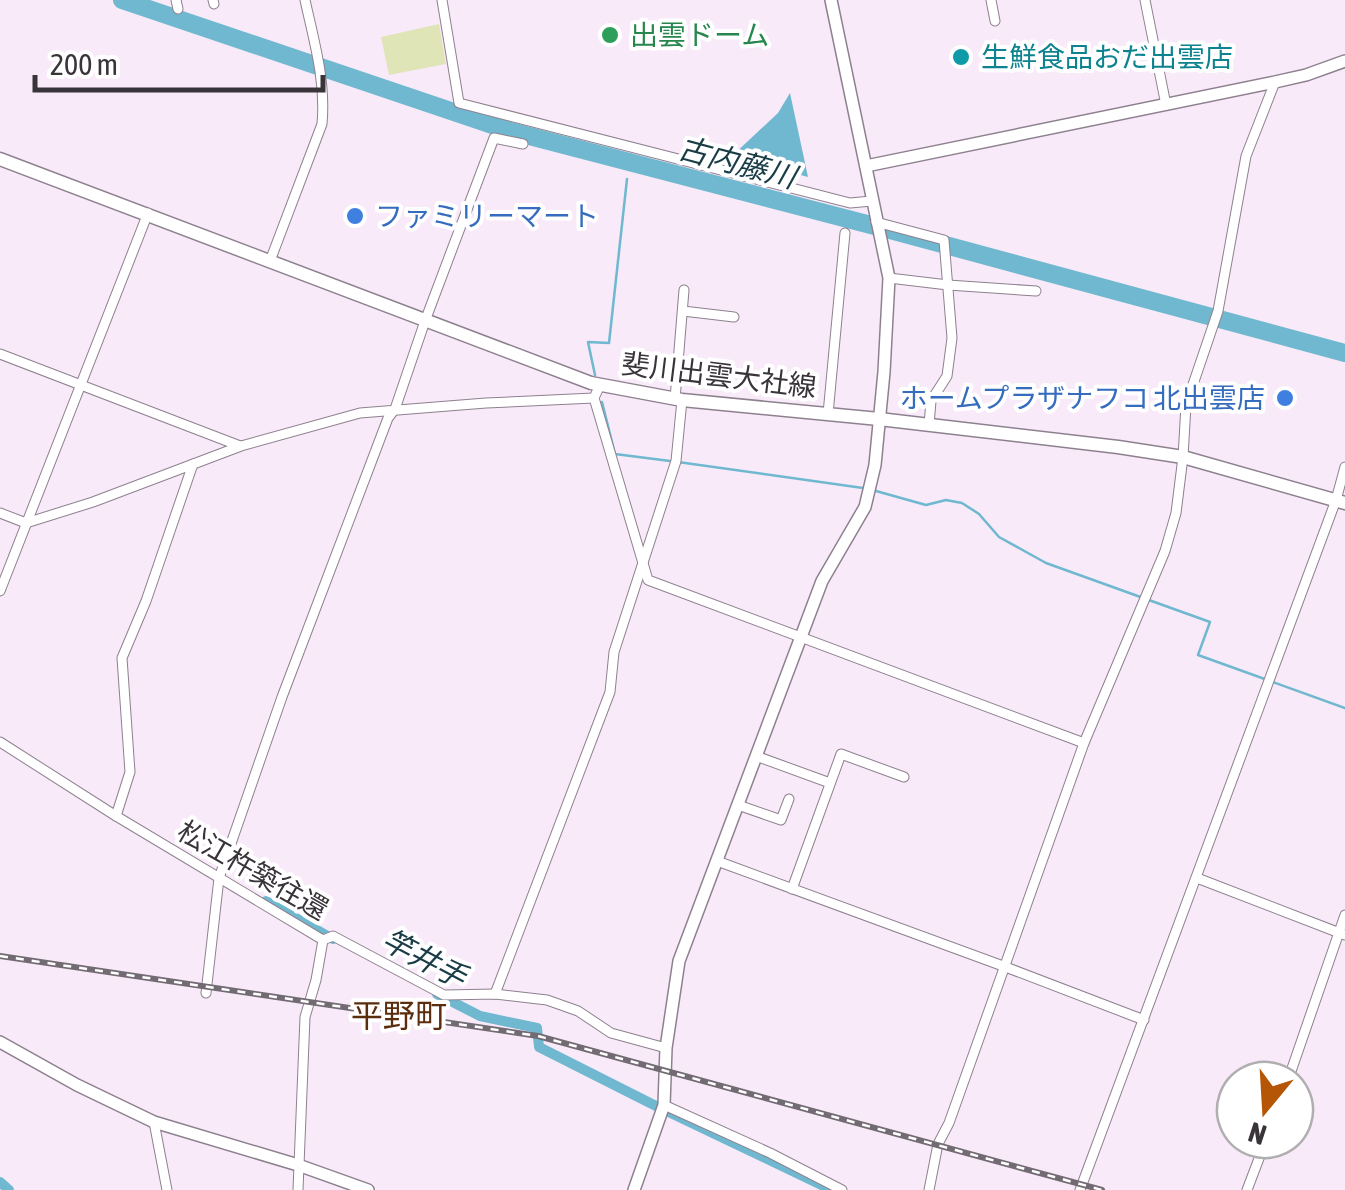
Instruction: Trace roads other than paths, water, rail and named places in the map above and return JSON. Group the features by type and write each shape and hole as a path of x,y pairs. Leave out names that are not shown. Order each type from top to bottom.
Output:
{"main road":[{"name":"斐川出雲大社線","path":"0,159 270,260 597,391 1118,446 1183,457 1341,501"}],"street":[{"path":"270,260 322,124 322,74 305,0"},
{"path":"442,0 459,103 850,202 872,201"},
{"path":"634,1190 664,1105 666,1048 679,961 822,581 865,507 875,465 888,278 831,0"},
{"path":"991,0 995,21"},
{"path":"1146,0 1166,104"},
{"path":"866,166 1275,82 1345,60"},
{"path":"929,1190 938,1144 949,1123 1084,743 1165,551 1176,513 1186,404 1218,311 1246,156 1275,82"},
{"path":"206,993 219,878 289,678 388,418 395,409 424,320 494,138 522,144"},
{"path":"0,591 148,213"},
{"path":"876,222 944,240 952,338 947,376 931,401 929,425"},
{"path":"828,414 845,232"},
{"path":"888,278 1036,291"},
{"path":"495,994 610,692 614,652 676,461 684,290"},
{"path":"683,311 734,317"},
{"path":"0,354 240,446"},
{"path":"0,513 26,523 240,446 360,413 597,391 648,580 1084,743"},
{"path":"116,816 130,772 122,658 193,464"},
{"path":"1080,1190 1341,501 1345,466"},
{"path":"0,761 4,745"},
{"name":"松江杵築往還","path":"4,745 324,940 333,936 444,995 495,994 547,1000 578,1011 611,1032 666,1048"},
{"path":"792,889 841,754 904,776"},
{"path":"756,756 830,784"},
{"path":"738,805 781,820 789,798"},
{"path":"717,862 1144,1020"},
{"path":"1196,878 1342,934"},
{"path":"1295,1060 1342,934 1345,916"},
{"path":"298,1190 305,1016 324,940"},
{"path":"0,1042 77,1086 154,1122 368,1190"},
{"path":"664,1105 770,1154 818,1185 842,1190"},
{"path":"154,1122 167,1190"},
{"path":"1247,1190 1258,1160"}],"water":[{"path":"790,93 808,177 732,156 778,113"}],"waterway":[{"name":"古内藤川","path":"122,0 510,131 1345,353"},
{"path":"595,375 588,342 609,343 627,179"},
{"path":"602,402 615,454 670,461"},
{"path":"678,462 863,488"},
{"path":"876,491 926,505 946,500 962,503 979,514 999,537 1046,563 1210,622 1198,655 1345,708"},
{"name":"竿井手","path":"266,901 333,939"},
{"name":"竿井手","path":"437,994 480,1016 537,1028 539,1047 832,1190"},
{"path":"0,1182 9,1190"}],"railway":[{"path":"0,956 538,1036 1102,1190"}],"place":[{"name":"出雲ドーム","path":"610,35"},
{"name":"生鮮食品おだ出雲店","path":"961,57"},
{"name":"ファミリーマート","path":"355,216"},
{"name":"ホームプラザナフコ 北出雲店","path":"1285,398"}],"district":[{"name":"平野町","path":"399,1016"}]}
